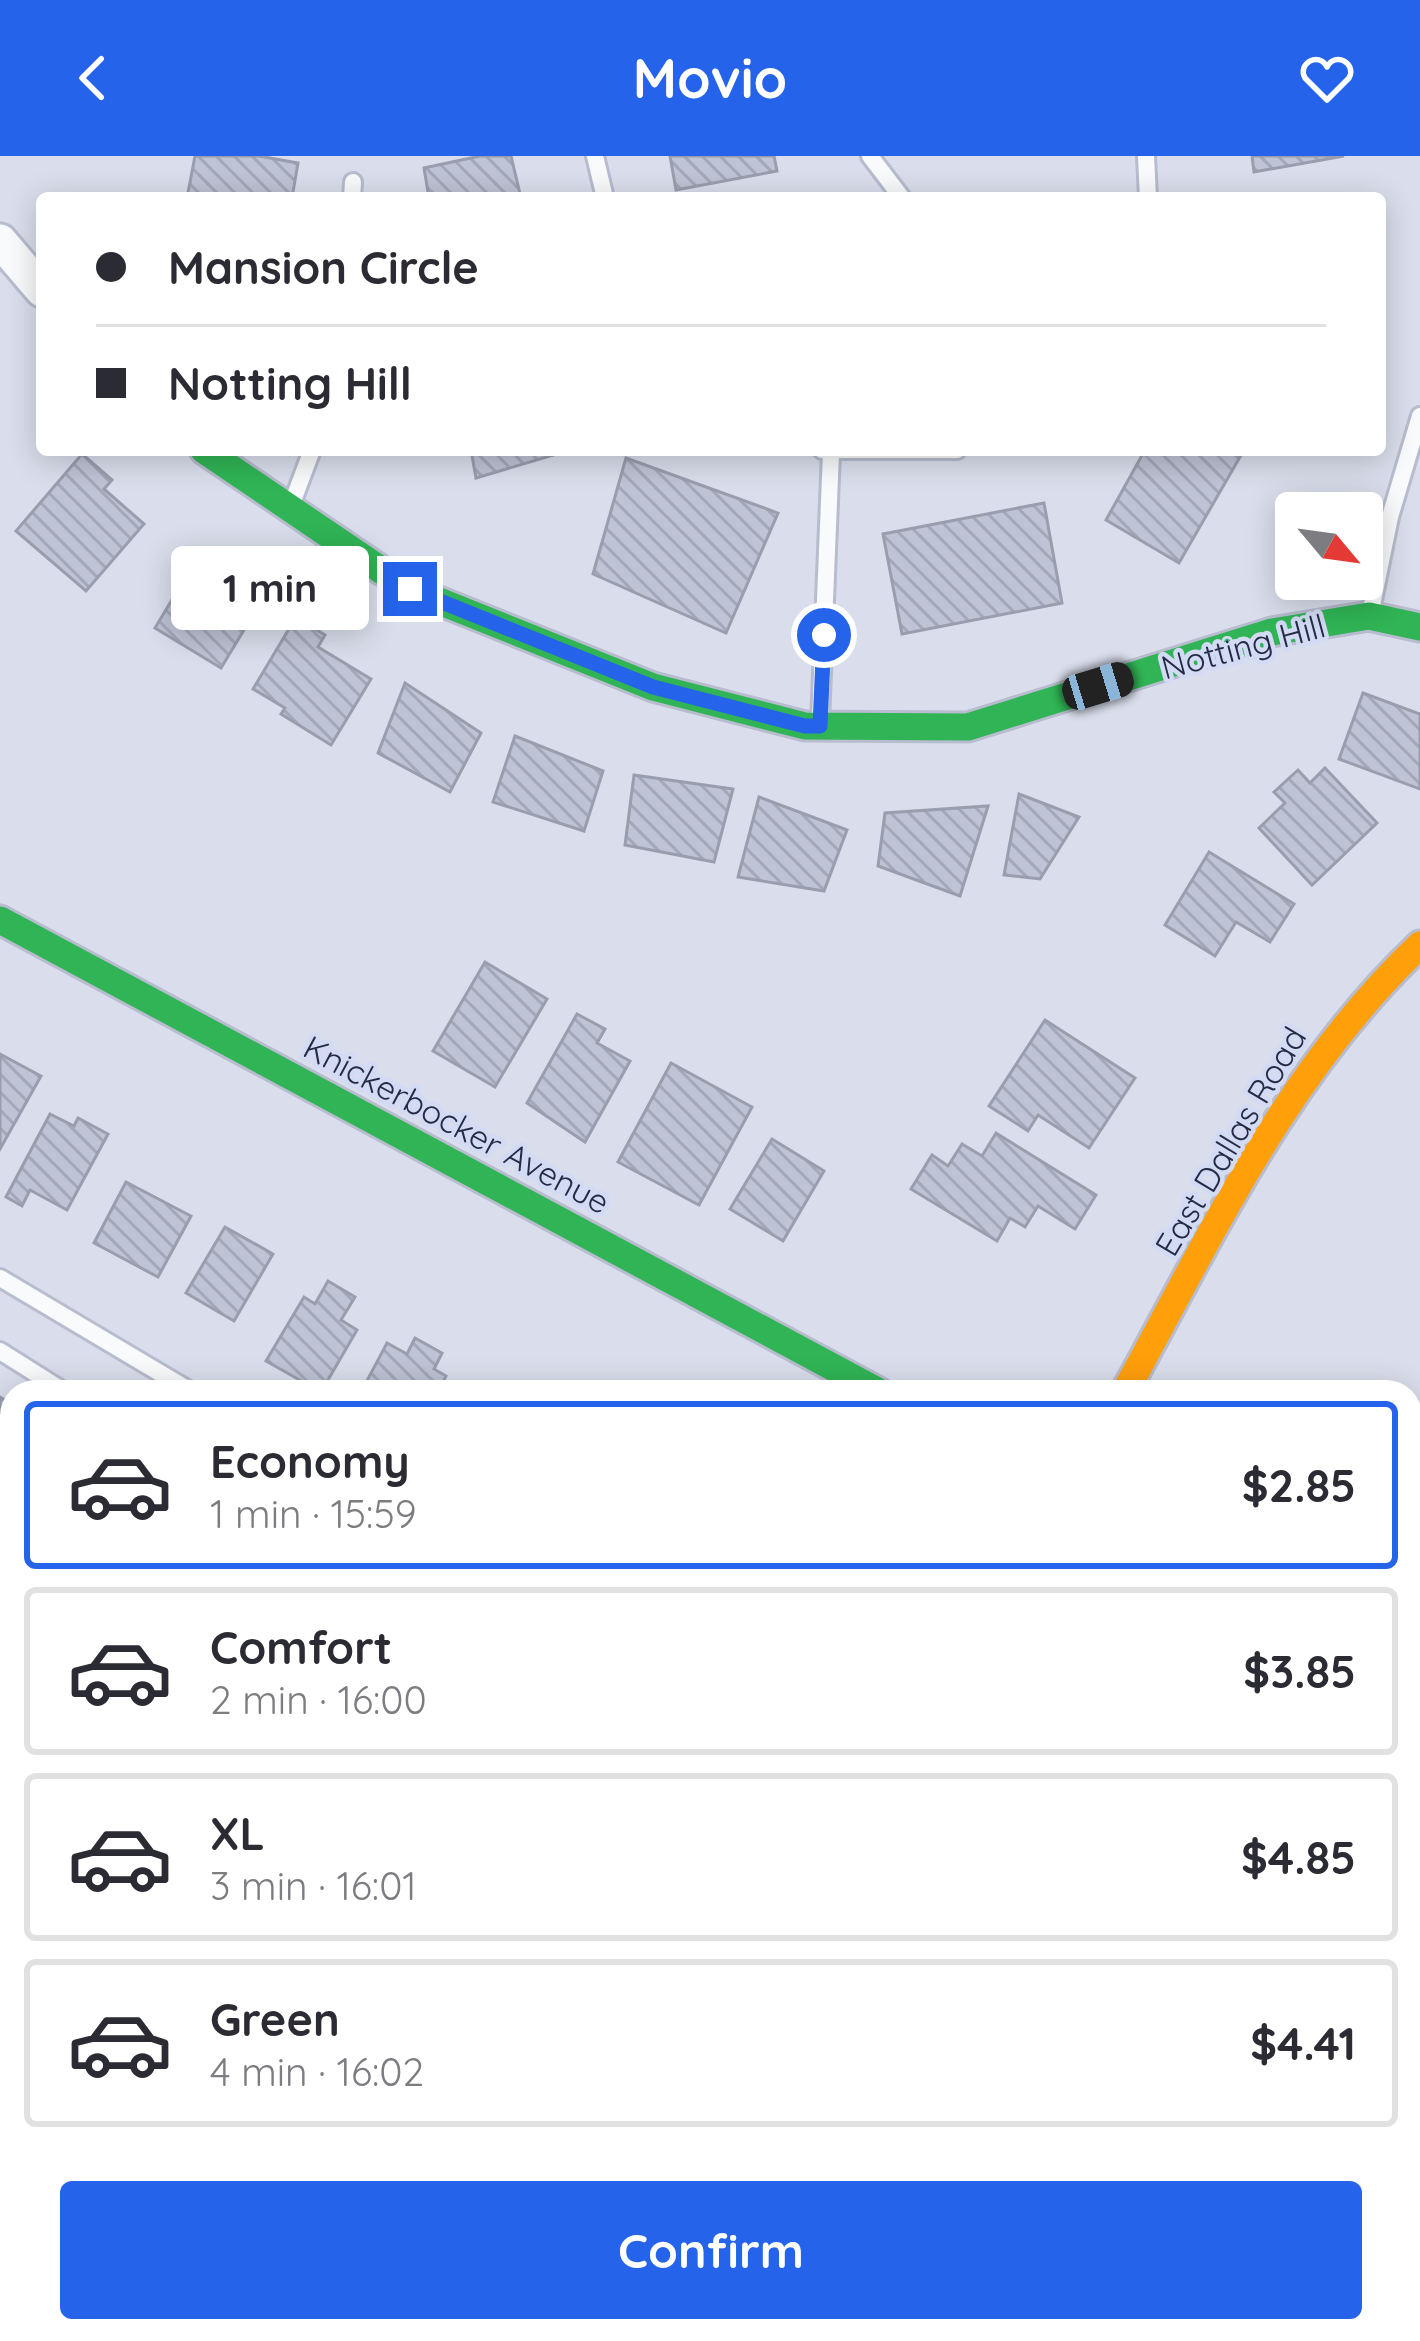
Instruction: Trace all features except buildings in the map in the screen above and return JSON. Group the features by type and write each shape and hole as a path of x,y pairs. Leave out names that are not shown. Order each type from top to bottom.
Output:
{"street":[{"path":"0,241 36,283"},
{"name":"Notting Hill","path":"212,456 288,512 410,589 653,687 820,726 968,727 1273,632 1370,616 1420,627"},
{"name":"Knickerbocker Avenue","path":"0,920 857,1380"},
{"name":"East Dallas Road","path":"1132,1380 1329,1042 1382,975 1420,945"}],"lane":[{"path":"595,156 603,192"},
{"path":"870,156 897,192"},
{"path":"1146,156 1148,192"},
{"path":"1370,616 1390,517 1420,416"},
{"path":"288,512 309,456"},
{"path":"820,726 826,456"},
{"path":"0,1278 172,1380"},
{"path":"0,1351 46,1380"}],"traffic: fast":[{"path":"213,456 409,589 653,687 805,726 968,727 1272,632 1369,616 1420,627"},
{"path":"0,920 857,1380"}],"traffic: slow":[{"path":"1132,1380 1221,1215 1291,1100 1373,994 1420,945"}],"route":[{"path":"410,589 653,687 805,726 820,726 824,635"}]}
